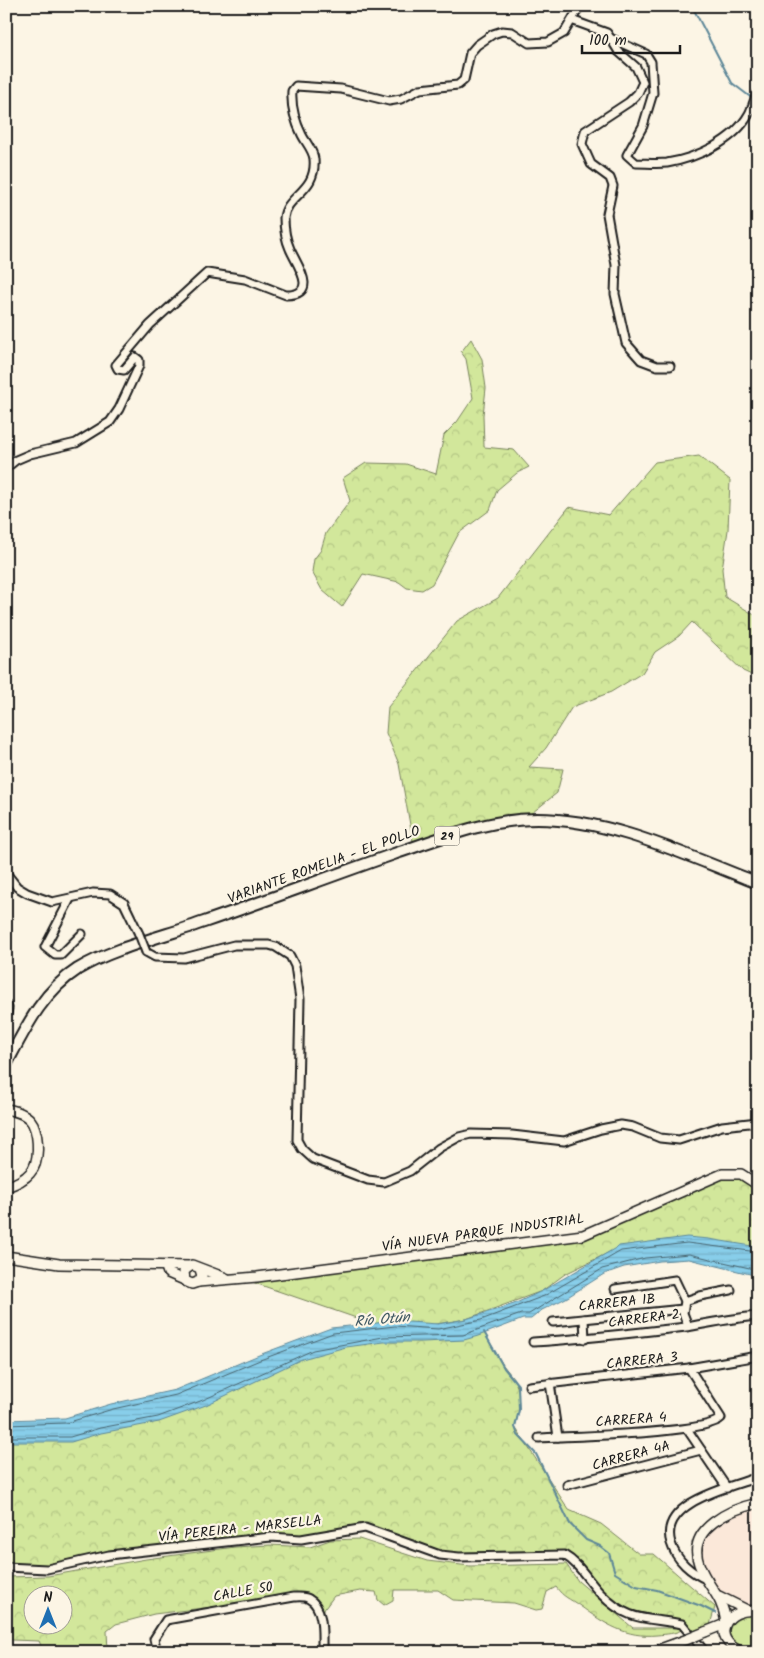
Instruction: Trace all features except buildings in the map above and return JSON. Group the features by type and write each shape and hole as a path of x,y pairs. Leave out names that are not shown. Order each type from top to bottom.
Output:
{"highway":[{"name":"VARIANTE ROMELIA - EL POLLO","path":"6,1065 38,1007 52,990 79,969 133,947 360,866 459,832 490,824 535,819 557,820 603,827 758,883"}],"main road":[{"path":"6,1108 20,1112 33,1123 37,1139 37,1159 31,1172 19,1182 6,1187"},
{"name":"VÍA NUEVA PARQUE INDUSTRIAL","path":"166,1267 168,1273 192,1284 214,1282 226,1278 257,1277 583,1235 722,1174 741,1174 758,1185"},
{"name":"VÍA NUEVA PARQUE INDUSTRIAL","path":"6,1256 60,1264 190,1266 226,1278"},
{"path":"184,1280 184,1271 190,1266"},
{"path":"198,1282 202,1276 200,1269"},
{"path":"738,1650 726,1638 726,1623 719,1596 708,1581 697,1555 703,1533 720,1518 758,1503"},
{"path":"719,1596 747,1610 758,1611"},
{"path":"652,1652 706,1632 726,1623 734,1614 747,1610"},
{"path":"724,1652 738,1650"}],"street":[{"path":"6,468 16,460 30,454 76,443 110,422 119,409 139,366 139,360 135,357 124,370 118,369 116,365 150,325 207,273 245,279 286,295 292,295 301,289 304,282 303,272 290,250 284,218 286,210 310,182 314,159 302,134 291,101 292,90 296,86 340,89 390,101 400,99 420,89 458,85 464,80 470,53 492,34 502,31 512,32 529,43 541,44 564,33 574,20 580,6"},
{"path":"574,20 607,33 619,52 641,74 642,87 629,102 585,131 582,144 591,164 610,178 613,186 607,214 616,265 614,294 626,343 642,360 657,366 670,366"},
{"path":"612,39 646,54 650,62 653,93 643,126 627,155 636,163 668,163 698,154 718,144 735,132 749,114 758,93"},
{"path":"6,872 17,887 27,893 52,902 103,893 117,898 130,910 146,952 155,957 184,958 234,945 276,946 290,956 295,966 300,999 297,1140 302,1149 313,1159 368,1180 384,1182 395,1179 410,1171 439,1148 459,1137 471,1134 512,1135 564,1142 601,1129 621,1125 633,1127 660,1138 679,1140 722,1126 758,1122"},
{"path":"70,899 45,947 54,955 61,955 82,934"},
{"path":"6,1004 8,1008 6,1018"},
{"path":"615,1289 676,1280 685,1301 683,1309 688,1326"},
{"path":"685,1301 731,1290"},
{"name":"CARRERA 1B","path":"553,1322 683,1309"},
{"name":"CARRERA 2","path":"532,1342 585,1339 758,1316"},
{"path":"584,1319 585,1339"},
{"name":"CARRERA 3","path":"529,1386 690,1368 758,1356"},
{"name":"CARRERA 4","path":"539,1438 688,1429 717,1422 721,1418 690,1368"},
{"path":"550,1384 558,1437"},
{"path":"688,1429 727,1488"},
{"name":"CARRERA 4A","path":"568,1485 701,1450"},
{"path":"708,1581 696,1575 674,1553 670,1538 671,1525 687,1504 758,1476"},
{"name":"VÍA PEREIRA - MARSELLA","path":"6,1567 47,1569 109,1555 271,1537 301,1538 365,1528 440,1555 459,1557 564,1555 574,1560 602,1595 625,1613 640,1619 682,1624 705,1652"},
{"name":"CALLE 50","path":"157,1652 154,1638 166,1620 294,1597 308,1598 314,1602 320,1614 322,1647"}],"shaded area":[{"path":"758,1503 758,1611 719,1596 697,1555 707,1527"}],"green space":[{"path":"471,339 482,359 486,388 483,415 484,447 514,450 529,467 517,473 497,490 490,510 459,533 432,584 422,590 407,588 399,582 363,574 342,607 322,590 312,572 314,559 321,550 326,533 350,501 343,478 366,463 406,464 436,474 444,435 457,422 473,398 466,359 461,352"},
{"path":"699,456 730,480 728,530 722,569 725,597 758,617 758,678 743,671 692,622 679,636 655,652 642,673 611,692 572,707 546,748 529,767 563,769 557,793 523,820 414,847 399,764 386,733 388,707 457,621 498,598 569,507 609,515 655,462"},
{"path":"730,1173 756,1188 758,1194 758,1252 612,1251 565,1274 542,1291 466,1319 406,1329 480,1325 503,1365 514,1379 518,1389 519,1410 515,1427 569,1510 601,1524 639,1554 654,1554 715,1607 710,1625 690,1632 683,1629 674,1633 657,1635 626,1632 598,1619 564,1596 556,1587 547,1592 542,1609 536,1610 514,1603 453,1600 438,1590 394,1590 393,1600 384,1605 378,1600 376,1592 360,1591 334,1596 320,1615 308,1598 278,1599 154,1614 116,1624 107,1631 108,1652 44,1652 39,1641 12,1640 6,1630 6,1577 48,1576 146,1559 235,1547 270,1545 310,1547 330,1540 359,1539 427,1561 470,1566 566,1564 578,1581 633,1628 682,1628 672,1622 621,1610 602,1595 573,1560 548,1554 440,1555 365,1528 301,1539 271,1537 47,1569 6,1567 6,1433 56,1430 256,1368 397,1332 246,1280 583,1235"},
{"path":"758,1611 758,1652 742,1652 727,1641 728,1619"}],"water":[{"name":"Río Otún","path":"687,1237 758,1247 758,1276 689,1259 660,1261 624,1267 604,1274 566,1298 542,1310 531,1319 523,1319 464,1340 384,1342 346,1347 302,1359 206,1405 159,1422 101,1433 71,1442 6,1442 6,1420 65,1418 111,1404 175,1390 259,1355 331,1328 395,1321 438,1324 466,1319 514,1304 542,1291 619,1246"}],"waterway":[{"path":"692,6 732,83 753,99"},
{"path":"484,1332 504,1368 518,1385 519,1410 515,1427 518,1435 536,1454 570,1524 586,1540 600,1546 609,1553 615,1573 636,1586 657,1590 715,1613"}]}
